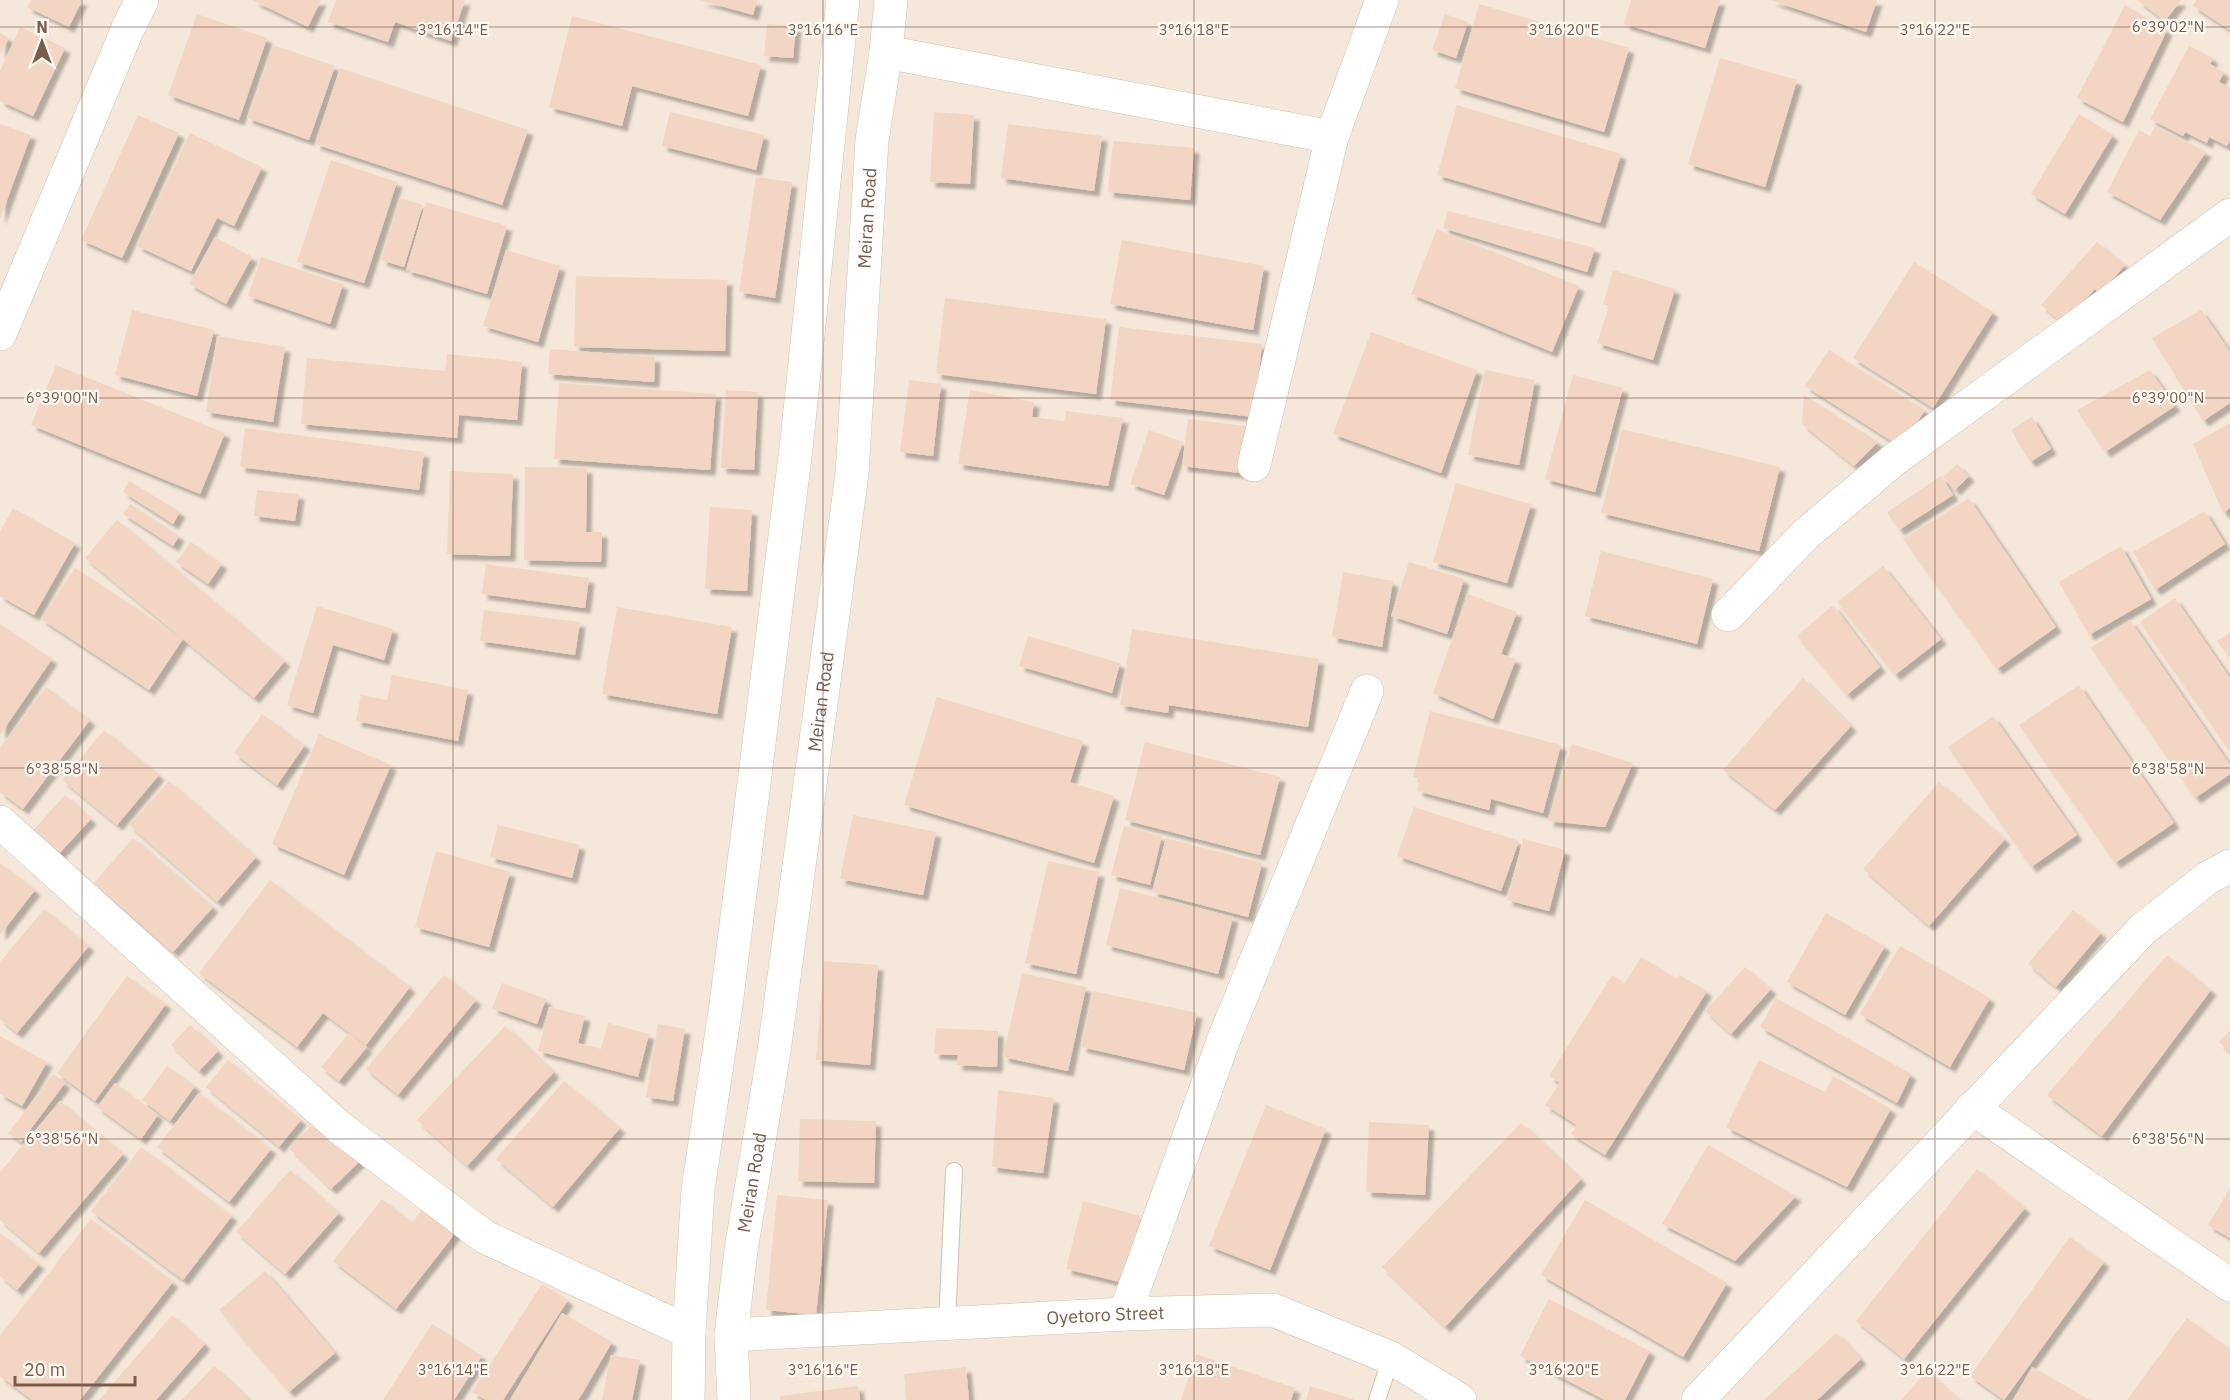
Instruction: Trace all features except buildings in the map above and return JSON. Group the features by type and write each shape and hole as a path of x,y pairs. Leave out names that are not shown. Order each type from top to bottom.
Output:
{"street":[{"path":"0,334 128,28 142,0"},
{"path":"688,1400 689,1332 698,1189 726,1005 796,449 843,0"},
{"name":"Meiran Road","path":"734,1400 731,1335 741,1250 776,1040 852,474 872,140 886,52 891,0"},
{"path":"1254,465 1332,137 1382,0"},
{"path":"886,52 1332,137"},
{"path":"1728,615 1806,534 1895,459 2230,215"},
{"path":"1125,1314 1225,1036 1367,690"},
{"path":"0,822 339,1127 485,1238 689,1332"},
{"path":"1698,1400 2143,929 2210,877 2230,866"},
{"path":"1972,1108 2230,1285"},
{"name":"Oyetoro Street","path":"731,1335 1125,1314 1273,1310 1390,1358 1460,1400"}],"lane":[{"path":"947,1323 954,1171"},
{"path":"1377,1400 1390,1358"}],"shaded area":[{"path":"0,0 2230,0 2230,1400 0,1400"}]}
